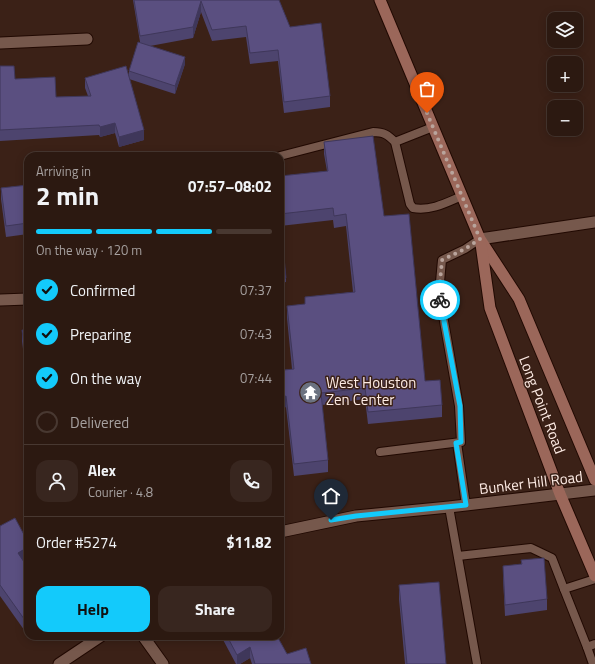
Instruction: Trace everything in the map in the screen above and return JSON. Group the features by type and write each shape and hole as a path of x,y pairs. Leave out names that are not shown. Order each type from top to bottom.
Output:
{"main road":[{"name":"Long Point Road","path":"380,0 480,239 519,299 595,480"},
{"name":"Long Point Road","path":"480,239 490,308 560,494 595,578"}],"street":[{"path":"0,43 87,39"},
{"path":"480,239 595,222"},
{"path":"0,300 24,299"},
{"name":"Bunker Hill Road","path":"284,531 356,516 449,508 595,490"},
{"path":"59,664 95,640"},
{"path":"146,640 163,664"}],"lane":[{"path":"395,142 433,127"},
{"path":"284,155 373,132 381,132 388,134 395,142 410,204 413,208 435,207 462,196"},
{"path":"380,452 461,442 460,406 439,293 442,260 465,249 480,239"},
{"path":"456,443 466,505"},
{"path":"449,508 477,664"},
{"path":"458,556 531,548 552,558 593,664"},
{"path":"564,589 595,578"},
{"path":"587,647 595,644"}],"building":[{"path":"134,0 279,0 290,27 321,23 330,96 284,102 278,50 250,53 246,26 212,30 201,1 193,27 140,36"},
{"path":"138,42 185,57 175,86 129,71"},
{"path":"0,66 14,66 15,79 55,77 56,97 91,96 85,78 126,66 144,130 119,137 115,123 100,127 99,125 0,130"},
{"path":"373,136 384,216 409,214 425,381 440,380 442,405 368,412 365,388 321,393 328,460 294,464 286,396 284,397 284,370 294,369 287,306 305,304 305,297 355,292 346,214 334,216 333,208 284,214 284,176 328,171 324,142"},
{"path":"24,185 24,224 6,226 1,188"},
{"path":"284,257 286,278 284,278"},
{"path":"22,330 24,330 24,346"},
{"path":"15,518 24,535 24,549 18,553 24,562 24,619 0,585 0,526"},
{"path":"544,558 547,599 505,605 503,566 522,564 521,560"},
{"path":"439,582 446,664 407,664 399,585"},
{"path":"229,640 279,640 287,654 306,648 311,664 255,664 250,647 237,655"}],"way so far":[{"path":"427,113 480,239 465,249 442,260 439,293 440,300"}],"place":[{"name":"West Houston Zen Center","path":"310,392"}],"route":[{"path":"331,520 356,516 449,508 466,505 456,443 461,442 460,406 440,300"}]}
